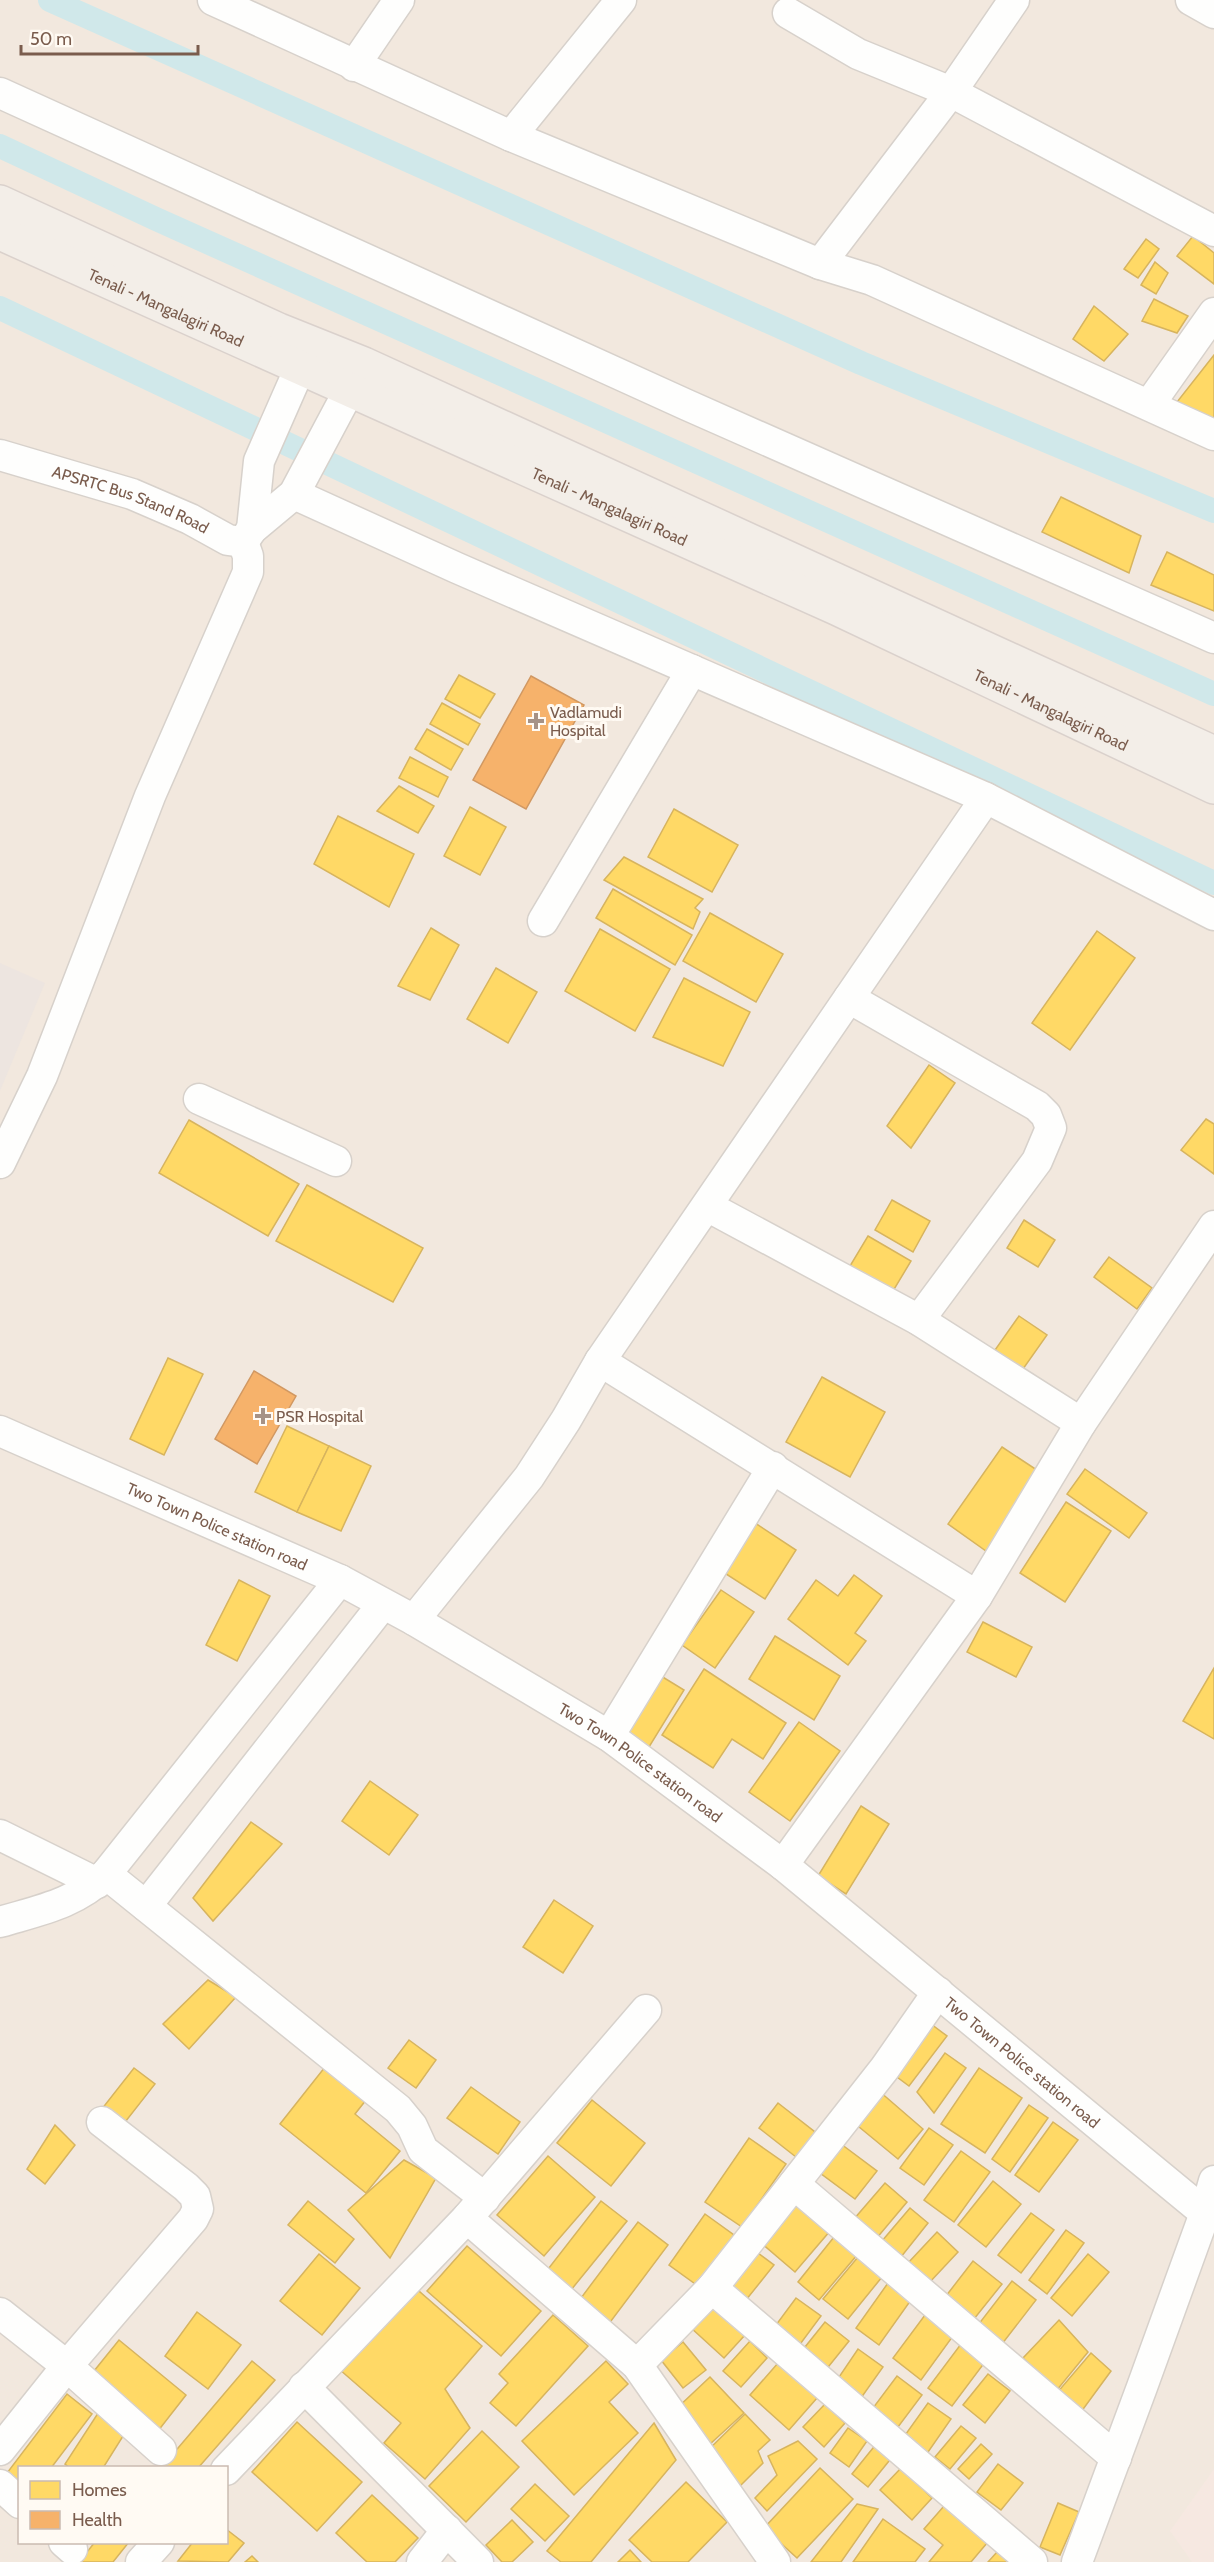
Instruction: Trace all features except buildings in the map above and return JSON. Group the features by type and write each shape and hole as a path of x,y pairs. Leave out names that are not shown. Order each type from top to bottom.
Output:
{"main road":[{"name":"Tenali - Mangalagiri Road","path":"0,202 302,363"},
{"name":"Tenali - Mangalagiri Road","path":"0,233 1214,753"},
{"name":"Tenali - Mangalagiri Road","path":"352,384 836,608 1214,787"}],"street":[{"path":"354,66 399,0"},
{"path":"511,136 621,0"},
{"path":"820,264 951,92 1014,0"},
{"path":"1191,0 1214,13"},
{"path":"231,4 354,66 511,136 820,264 872,280 1214,435"},
{"path":"788,13 858,54 951,92 1214,231"},
{"path":"0,93 687,405 1214,638"},
{"path":"1149,405 1214,313"},
{"path":"0,1163 42,1076 150,796 248,572 247,535 259,461 302,363"},
{"path":"247,535 298,488 352,384"},
{"name":"APSRTC Bus Stand Road","path":"0,455 132,494 190,519 228,540 247,535"},
{"path":"298,488 457,568 986,798 1214,915"},
{"path":"543,921 692,670"},
{"path":"414,1620 529,1477 566,1420 600,1361 986,798"},
{"path":"849,998 1037,1106 1046,1115 1051,1128 1037,1161 919,1320"},
{"path":"200,1099 336,1161"},
{"path":"707,1206 919,1320 1081,1423"},
{"path":"783,1865 977,1596 1081,1423 1214,1226"},
{"path":"600,1361 977,1596"},
{"name":"Two Town Police station road","path":"0,1431 340,1580 414,1620 609,1736 783,1865 1205,2213"},
{"path":"609,1736 773,1467"},
{"path":"0,1922 69,1901 106,1879 340,1580"},
{"path":"142,1903 383,1604"},
{"path":"0,1835 106,1879 142,1903 398,2109 412,2126 423,2150 476,2208 637,2365 775,2562"},
{"path":"637,2365 712,2288 885,2068 938,1992"},
{"path":"228,2468 476,2208 646,2010"},
{"path":"0,2450 67,2366 193,2219 198,2209 195,2196 186,2187 102,2122"},
{"path":"1077,2562 1205,2213 1214,2181"},
{"path":"794,2184 1116,2458"},
{"path":"712,2288 1032,2562"},
{"path":"0,2313 67,2366 160,2450"},
{"path":"304,2388 478,2562"},
{"path":"0,2485 18,2501"},
{"path":"422,2562 447,2530"},
{"path":"141,2562 157,2544"}],"shaded area":[{"path":"0,0 1214,0 1214,2562 0,2562"},
{"path":"0,963 45,983 0,1091"},
{"path":"1214,2469 1214,2562 1192,2562 1170,2531"}],"waterway":[{"path":"50,0 861,363 1214,511"},
{"path":"0,146 156,219 1214,694"},
{"path":"0,308 1214,883"}],"place":[{"name":"Vadlamudi Hospital","path":"536,721"},
{"name":"PSR Hospital","path":"263,1416"}]}
